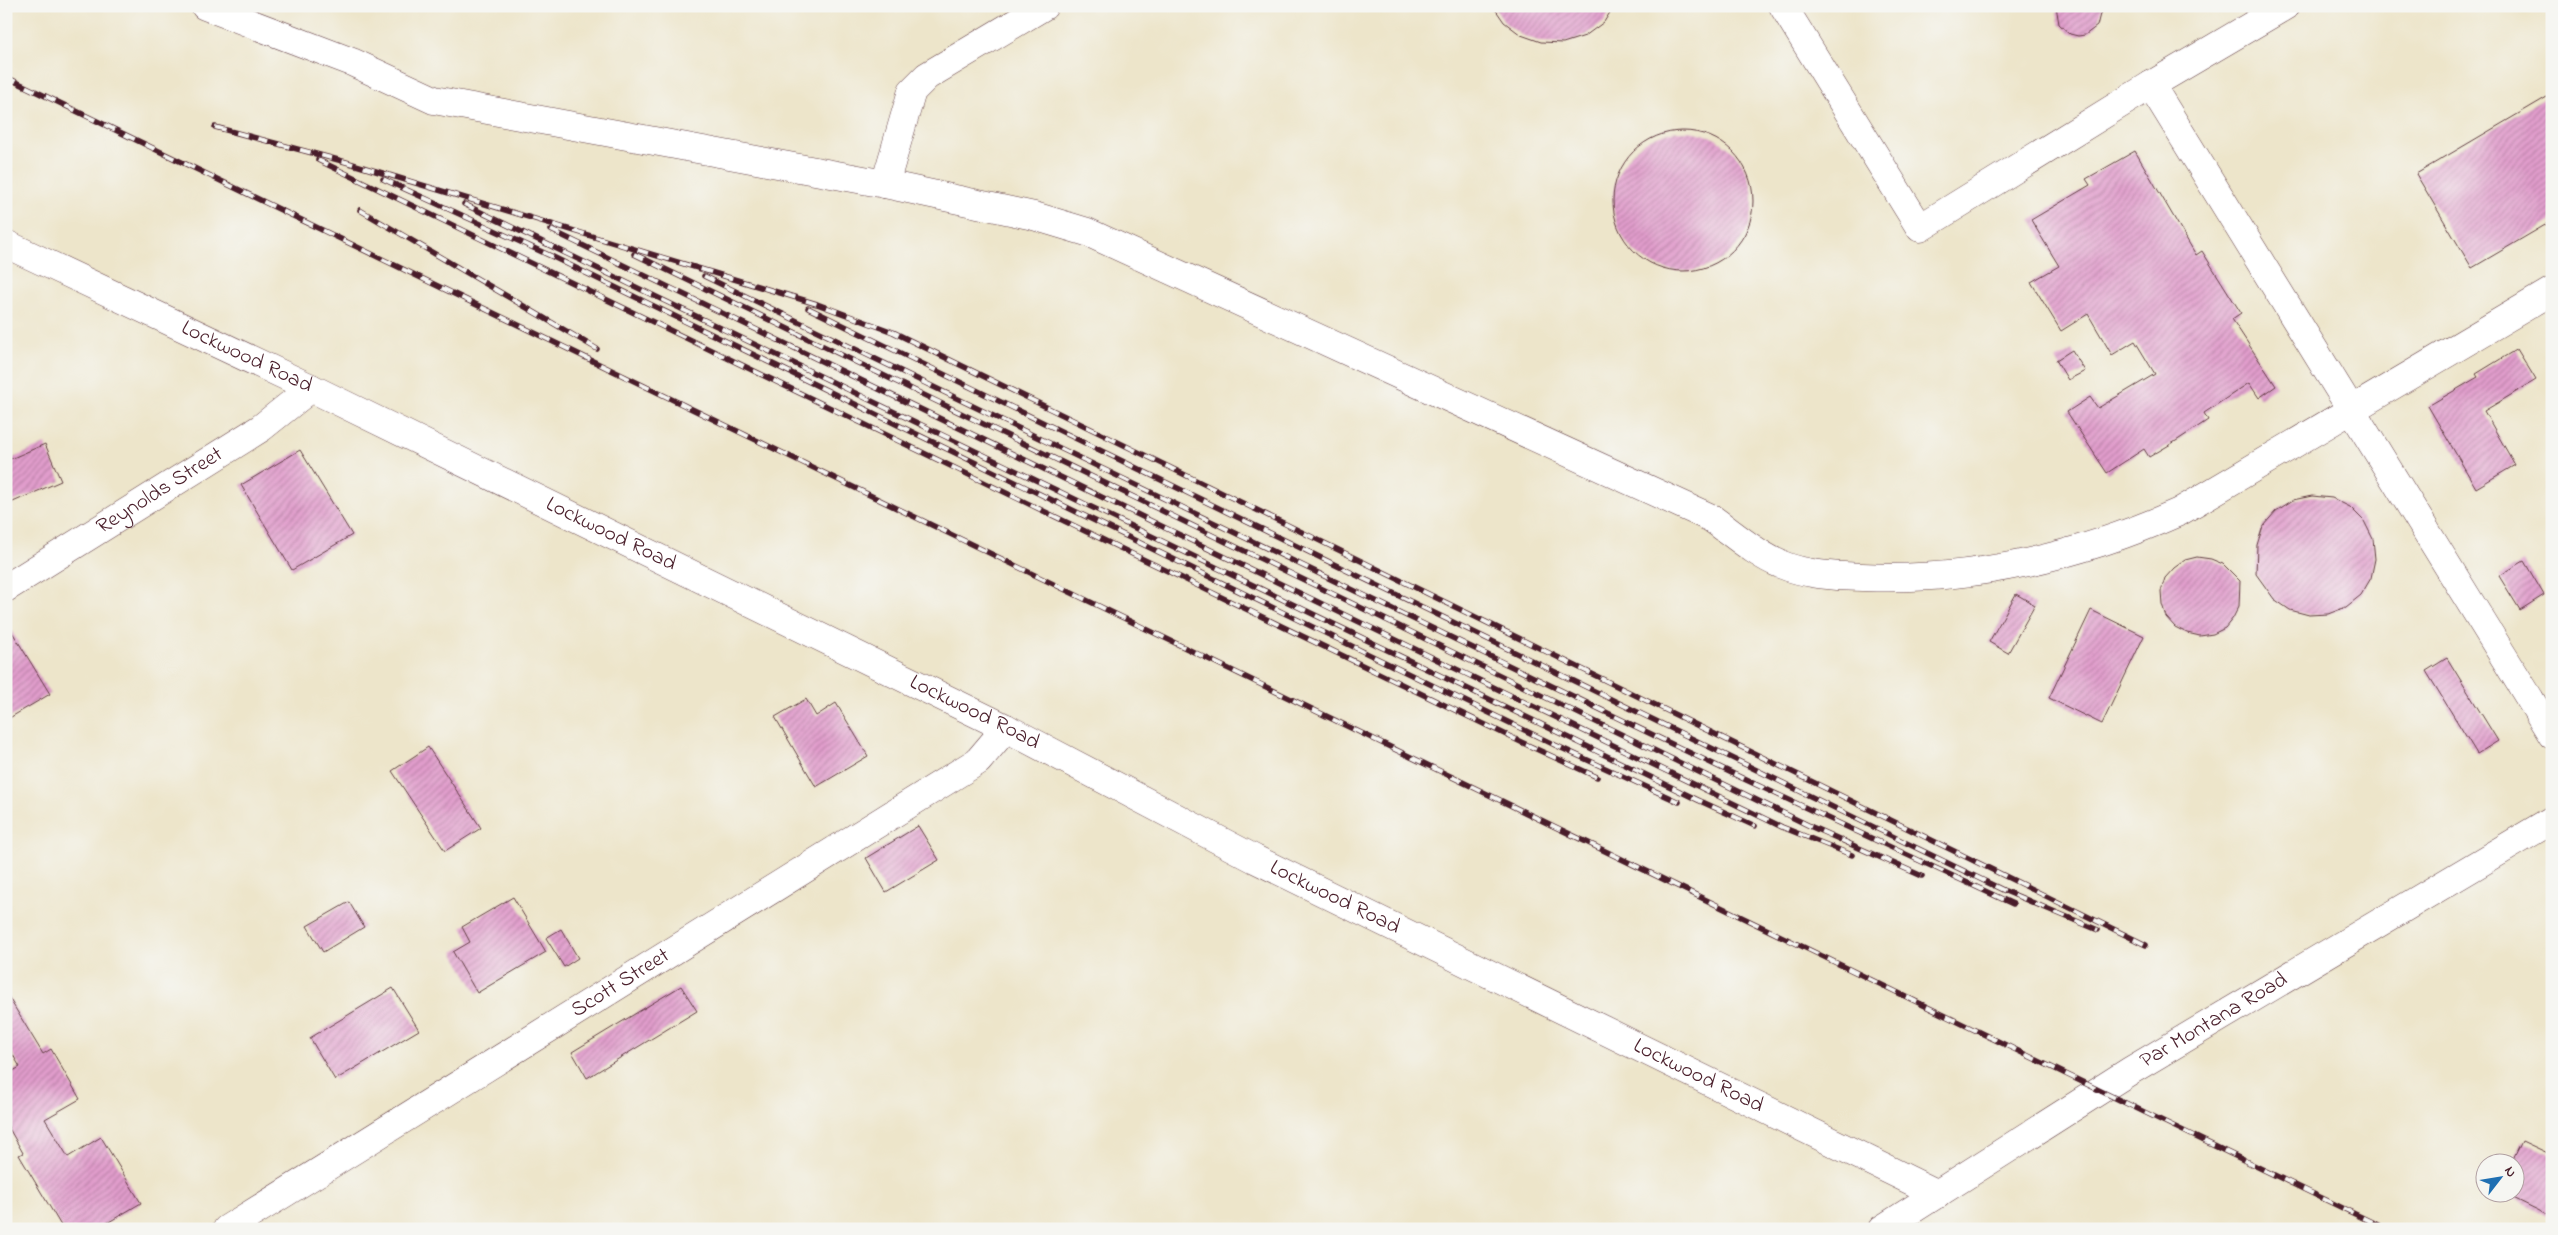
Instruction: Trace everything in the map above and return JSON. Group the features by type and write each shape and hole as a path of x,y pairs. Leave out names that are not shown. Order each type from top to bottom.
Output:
{"street":[{"path":"206,6 352,62 434,100 885,184 1034,216 1087,232 1710,518 1779,564 1822,576 1877,578 1945,576 2018,564 2085,548 2132,533 2179,512 2552,291"},
{"path":"885,184 912,90 927,76 1044,6"},
{"path":"1783,6 1920,228 2151,85 2285,6"},
{"path":"2151,85 2552,735"},
{"name":"Lockwood Road","path":"6,244 311,388 1006,728 1255,859 1938,1194"},
{"name":"Reynolds Street","path":"6,588 261,428 311,388"},
{"name":"Scott Street","path":"227,1229 978,761 1006,728"},
{"name":"Par Montana Road","path":"1882,1229 2130,1071 2552,820"}],"building":[{"path":"1493,6 1614,6 1604,22 1585,36 1563,43 1541,42 1521,35 1504,22"},
{"path":"2056,6 2102,6 2097,26 2085,35 2078,36 2070,34 2059,24"},
{"path":"2552,94 2552,221 2472,268 2416,174"},
{"path":"1683,131 1710,137 1722,143 1732,152 1741,162 1747,174 1753,201 1747,228 1741,240 1732,250 1722,259 1710,265 1683,271 1656,265 1644,259 1634,250 1625,240 1619,228 1613,201 1619,174 1625,162 1634,152 1644,143 1656,137"},
{"path":"2135,151 2196,255 2202,251 2241,313 2232,319 2276,386 2259,398 2249,383 2204,413 2208,420 2176,441 2149,457 2144,449 2107,473 2067,412 2090,397 2098,408 2155,374 2135,341 2112,355 2088,314 2061,331 2031,282 2059,266 2031,220 2090,185 2086,179"},
{"path":"2517,349 2536,380 2484,411 2515,465 2476,488 2428,406 2478,377 2476,374"},
{"path":"2072,350 2085,371 2068,380 2056,360"},
{"path":"45,444 61,481 6,505 6,461"},
{"path":"300,450 352,535 292,570 241,485"},
{"path":"2312,496 2332,498 2350,507 2364,521 2373,539 2375,559 2371,578 2361,595 2346,607 2328,614 2309,615 2290,610 2274,599 2256,574 2257,545 2263,526 2276,511 2293,500"},
{"path":"2197,557 2211,559 2223,564 2240,581 2239,606 2233,618 2225,628 2213,634 2200,636 2187,633 2175,627 2166,617 2161,591 2165,578 2174,568 2185,560"},
{"path":"2524,561 2544,595 2520,610 2499,576"},
{"path":"2016,594 2035,605 2008,653 1989,642"},
{"path":"2091,610 2144,636 2102,724 2049,698"},
{"path":"6,622 50,694 6,720"},
{"path":"2447,658 2498,741 2477,754 2426,671"},
{"path":"806,699 816,716 836,703 868,756 816,787 775,717"},
{"path":"428,747 481,828 445,851 392,771"},
{"path":"918,826 939,860 886,892 866,858"},
{"path":"513,897 546,952 477,993 453,952 470,942 462,927"},
{"path":"349,902 364,927 323,952 307,926"},
{"path":"561,929 578,958 564,967 546,938"},
{"path":"681,986 697,1011 587,1078 572,1052"},
{"path":"393,988 419,1030 335,1080 310,1038"},
{"path":"6,993 43,1054 51,1049 80,1099 45,1119 68,1157 101,1137 141,1203 97,1229 63,1229 19,1155 23,1153 6,1123 6,1075 20,1067 6,1043"},
{"path":"2522,1141 2552,1155 2552,1217 2521,1202 2526,1202 2526,1152 2517,1152"}],"railway":[{"path":"6,77 2386,1229"},
{"path":"215,127 346,162 817,304 893,332 2146,945"},
{"path":"318,160 1597,777"},
{"path":"383,179 551,256 1555,745 1679,802"},
{"path":"464,204 1755,826"},
{"path":"360,210 597,349"},
{"path":"551,230 1782,827 1852,855"},
{"path":"634,254 1812,827 1922,876"},
{"path":"704,276 1742,778 2013,904"},
{"path":"808,308 2003,890 2098,930"}]}
